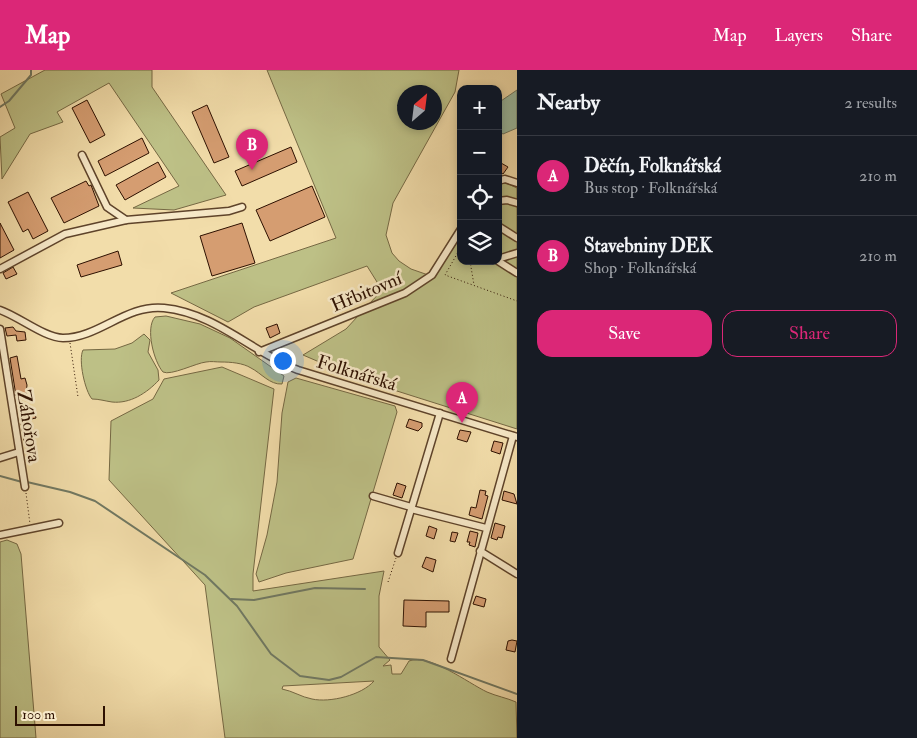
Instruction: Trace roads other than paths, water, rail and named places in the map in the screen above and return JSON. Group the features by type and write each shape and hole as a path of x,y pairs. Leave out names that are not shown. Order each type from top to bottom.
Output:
{"street":[{"path":"82,155 107,207 126,220"},
{"path":"502,180 517,183"},
{"path":"502,200 517,203"},
{"path":"0,269 66,234 126,220 229,211 242,207"},
{"path":"502,229 517,238"},
{"name":"Hřbitovní","path":"259,352 405,293 432,275 457,235"},
{"path":"502,259 517,253"},
{"path":"502,263 517,273"},
{"name":"Folknářská","path":"0,310 14,315 46,333 61,338 79,336 137,310 162,308 207,320 259,352 298,370 515,437"},
{"name":"Záhořova","path":"0,329 25,487"},
{"path":"398,553 440,413"},
{"path":"450,660 486,528 515,437"},
{"path":"0,458 19,452"},
{"path":"373,496 486,528"},
{"path":"0,535 59,523"},
{"path":"480,551 517,574"}],"waterway":[{"path":"0,107 9,101 31,75 31,70"},
{"path":"0,476 22,482"},
{"path":"27,482 70,492 95,501 205,575 237,606 271,654 300,676 329,680 341,677 376,657 423,660 517,694"},
{"path":"231,599 254,600 315,588 365,589"}],"place":[{"name":"Stavebniny DEK","path":"252,170"},
{"name":"Děčín, Folknářská","path":"462,423"}]}
